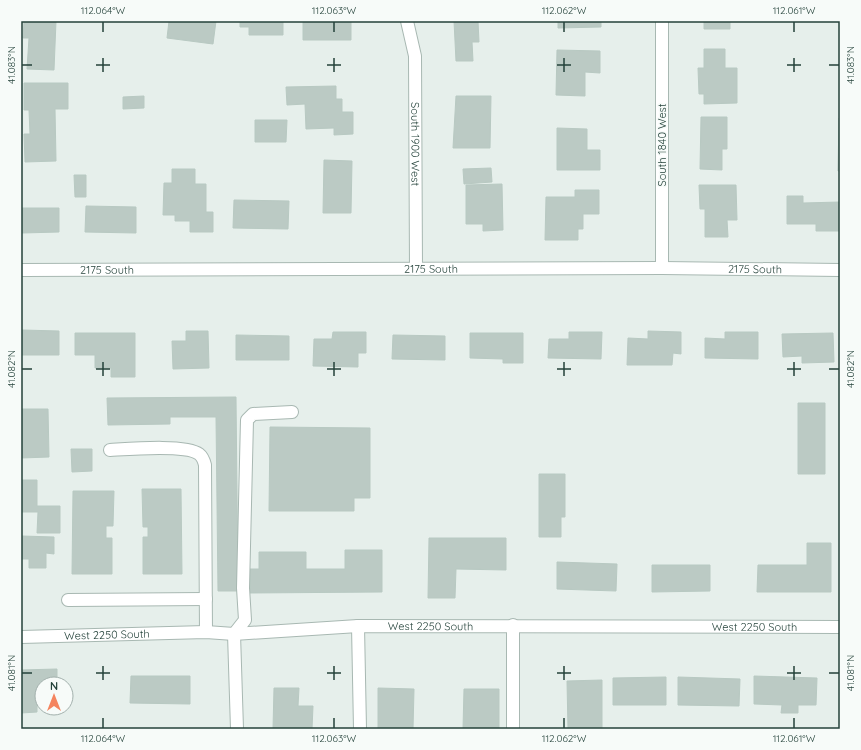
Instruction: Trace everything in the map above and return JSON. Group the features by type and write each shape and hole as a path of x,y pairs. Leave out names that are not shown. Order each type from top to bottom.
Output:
{"street":[{"name":"South 1900 West","path":"407,21 414,56 416,269"},
{"name":"South 1840 West","path":"662,21 662,268"},
{"name":"2175 South","path":"21,270 662,268 840,270"},
{"path":"236,729 234,634 245,620 243,588 247,420 253,414 292,412"},
{"path":"110,450 167,448 189,450 199,454 203,459 205,465 206,632"},
{"path":"68,600 206,599"},
{"path":"513,625 513,729"},
{"name":"West 2250 South","path":"21,637 206,632 234,634 358,626 513,625 840,627"},
{"path":"358,626 360,729"}],"building":[{"path":"24,21 56,21 54,70 27,69 29,38 23,38"},
{"path":"169,21 216,21 213,44 167,38"},
{"path":"240,21 283,21 283,35 249,35 249,27 240,27"},
{"path":"303,21 351,21 351,40 303,40"},
{"path":"454,21 478,21 479,42 472,42 473,61 456,61"},
{"path":"558,21 601,21 601,27 558,28"},
{"path":"704,21 730,21 730,29 704,29"},
{"path":"704,49 725,49 725,68 737,68 737,103 704,104 704,94 699,94 698,68 704,68"},
{"path":"557,50 600,51 600,73 585,72 585,96 556,95"},
{"path":"24,83 68,83 68,109 55,109 56,161 25,162 24,134 30,134 29,110 24,110"},
{"path":"336,86 336,99 342,99 342,112 353,112 353,134 334,135 334,128 306,129 305,104 287,105 286,87"},
{"path":"144,96 144,108 123,109 123,97"},
{"path":"456,96 491,96 490,148 453,148"},
{"path":"701,117 727,117 727,149 722,149 722,170 700,169"},
{"path":"839,118 840,171 838,171"},
{"path":"255,120 287,120 286,142 255,142"},
{"path":"557,128 587,129 587,150 600,150 600,170 557,170"},
{"path":"324,160 352,161 351,213 323,213"},
{"path":"491,168 492,182 464,184 463,169"},
{"path":"172,169 195,169 195,184 206,184 206,212 213,212 213,232 190,232 190,221 175,221 175,215 163,215 164,183 172,183"},
{"path":"74,175 86,175 86,197 75,197"},
{"path":"502,184 503,230 483,231 483,224 466,224 466,185"},
{"path":"699,185 736,185 737,220 727,220 728,237 705,237 705,209 700,209"},
{"path":"575,190 599,190 599,214 583,214 583,229 578,229 578,240 545,240 546,197 575,197"},
{"path":"787,196 803,196 803,203 840,202 840,231 816,231 816,224 787,224"},
{"path":"234,200 289,201 288,229 233,228"},
{"path":"86,206 136,207 136,233 85,232"},
{"path":"22,208 59,208 59,232 22,233"},
{"path":"22,330 59,331 59,355 21,355"},
{"path":"186,331 208,331 209,368 173,369 172,341 186,341"},
{"path":"648,331 681,332 681,354 673,353 672,365 627,365 628,338 648,339"},
{"path":"333,332 366,332 366,353 358,353 358,367 313,366 314,339 332,339"},
{"path":"569,332 602,332 601,359 548,358 549,339 569,339"},
{"path":"725,332 758,332 758,359 705,358 705,338 725,339"},
{"path":"75,333 135,333 135,377 111,377 111,368 95,368 95,355 75,355"},
{"path":"470,333 523,333 523,363 503,363 503,359 470,358"},
{"path":"833,333 834,362 802,363 802,356 783,357 782,334"},
{"path":"236,335 289,336 289,360 236,360"},
{"path":"393,335 445,336 445,360 392,359"},
{"path":"236,397 238,591 218,591 216,417 170,417 170,424 108,425 107,398"},
{"path":"798,403 825,403 825,474 798,474"},
{"path":"21,409 48,409 49,457 21,458"},
{"path":"270,427 370,428 370,498 354,498 354,511 269,511"},
{"path":"71,449 92,449 92,471 72,472"},
{"path":"539,474 565,474 565,517 561,517 561,537 539,537"},
{"path":"21,480 37,480 37,506 60,506 60,533 37,533 38,512 21,512"},
{"path":"142,489 181,489 182,574 143,574 143,537 148,537 148,527 143,527"},
{"path":"73,491 114,491 113,526 106,526 106,538 112,538 112,574 72,574"},
{"path":"22,536 54,537 54,554 46,553 46,568 29,568 29,559 22,559"},
{"path":"429,538 506,538 506,570 456,569 455,598 428,598"},
{"path":"807,543 831,543 831,592 757,592 758,565 807,565"},
{"path":"345,550 382,550 382,592 250,593 250,569 259,569 259,552 306,552 306,569 345,569"},
{"path":"557,562 617,564 616,591 557,589"},
{"path":"652,565 710,565 710,591 652,592"},
{"path":"57,669 57,676 34,676 34,712 21,713 21,670"},
{"path":"131,676 190,676 190,704 130,703"},
{"path":"754,676 817,678 816,705 798,705 798,713 781,713 782,705 754,704"},
{"path":"666,677 666,705 613,705 613,678"},
{"path":"678,677 740,679 739,706 678,705"},
{"path":"602,680 602,729 568,729 567,681"},
{"path":"274,688 299,688 298,706 313,706 312,729 273,729"},
{"path":"378,688 414,689 413,729 378,729"},
{"path":"464,689 499,689 499,729 463,729"}]}
